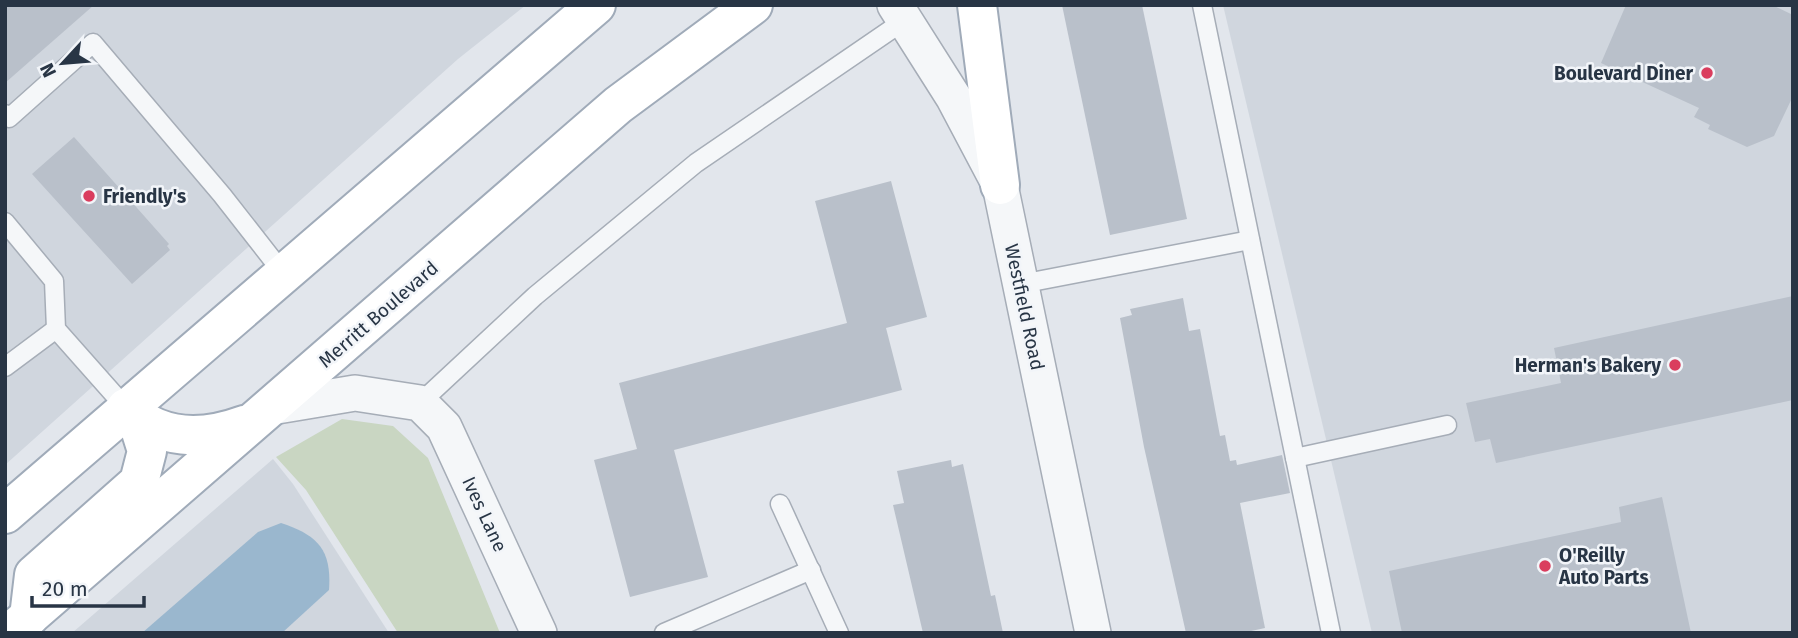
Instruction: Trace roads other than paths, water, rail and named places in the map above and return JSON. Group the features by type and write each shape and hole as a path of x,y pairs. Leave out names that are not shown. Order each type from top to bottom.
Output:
{"main road":[{"path":"5,514 132,413 283,272 596,5"},
{"path":"618,104 643,52 708,5"},
{"name":"Merritt Boulevard","path":"20,625 618,104 753,5"},
{"path":"977,5 1000,185"},
{"path":"132,413 160,429 194,438 218,435 263,414"},
{"path":"20,625 34,575 139,482 147,451 132,413"}],"street":[{"name":"Westfield Road","path":"900,13 954,98 1000,185 1093,633"},
{"path":"263,414 355,393 420,403"},
{"name":"Ives Lane","path":"420,403 444,426 539,633"}],"lane":[{"path":"1202,5 1331,633"},
{"path":"420,403 535,296 696,163 900,13"},
{"path":"5,114 9,118 93,43 283,272"},
{"path":"5,222 54,281 56,330 132,413"},
{"path":"1021,284 1250,240"},
{"path":"5,368 56,330"},
{"path":"1295,458 1447,425"},
{"path":"780,504 839,633"},
{"path":"664,633 811,570"}],"water":[{"path":"281,523 304,533 320,546 328,564 329,576 329,590 282,633 142,633 258,532"}],"place":[{"name":"Boulevard Diner","path":"1707,73"},
{"name":"Friendly's","path":"89,196"},
{"name":"Herman's Bakery","path":"1675,365"},
{"name":"O'Reilly Auto Parts","path":"1545,566"}]}
